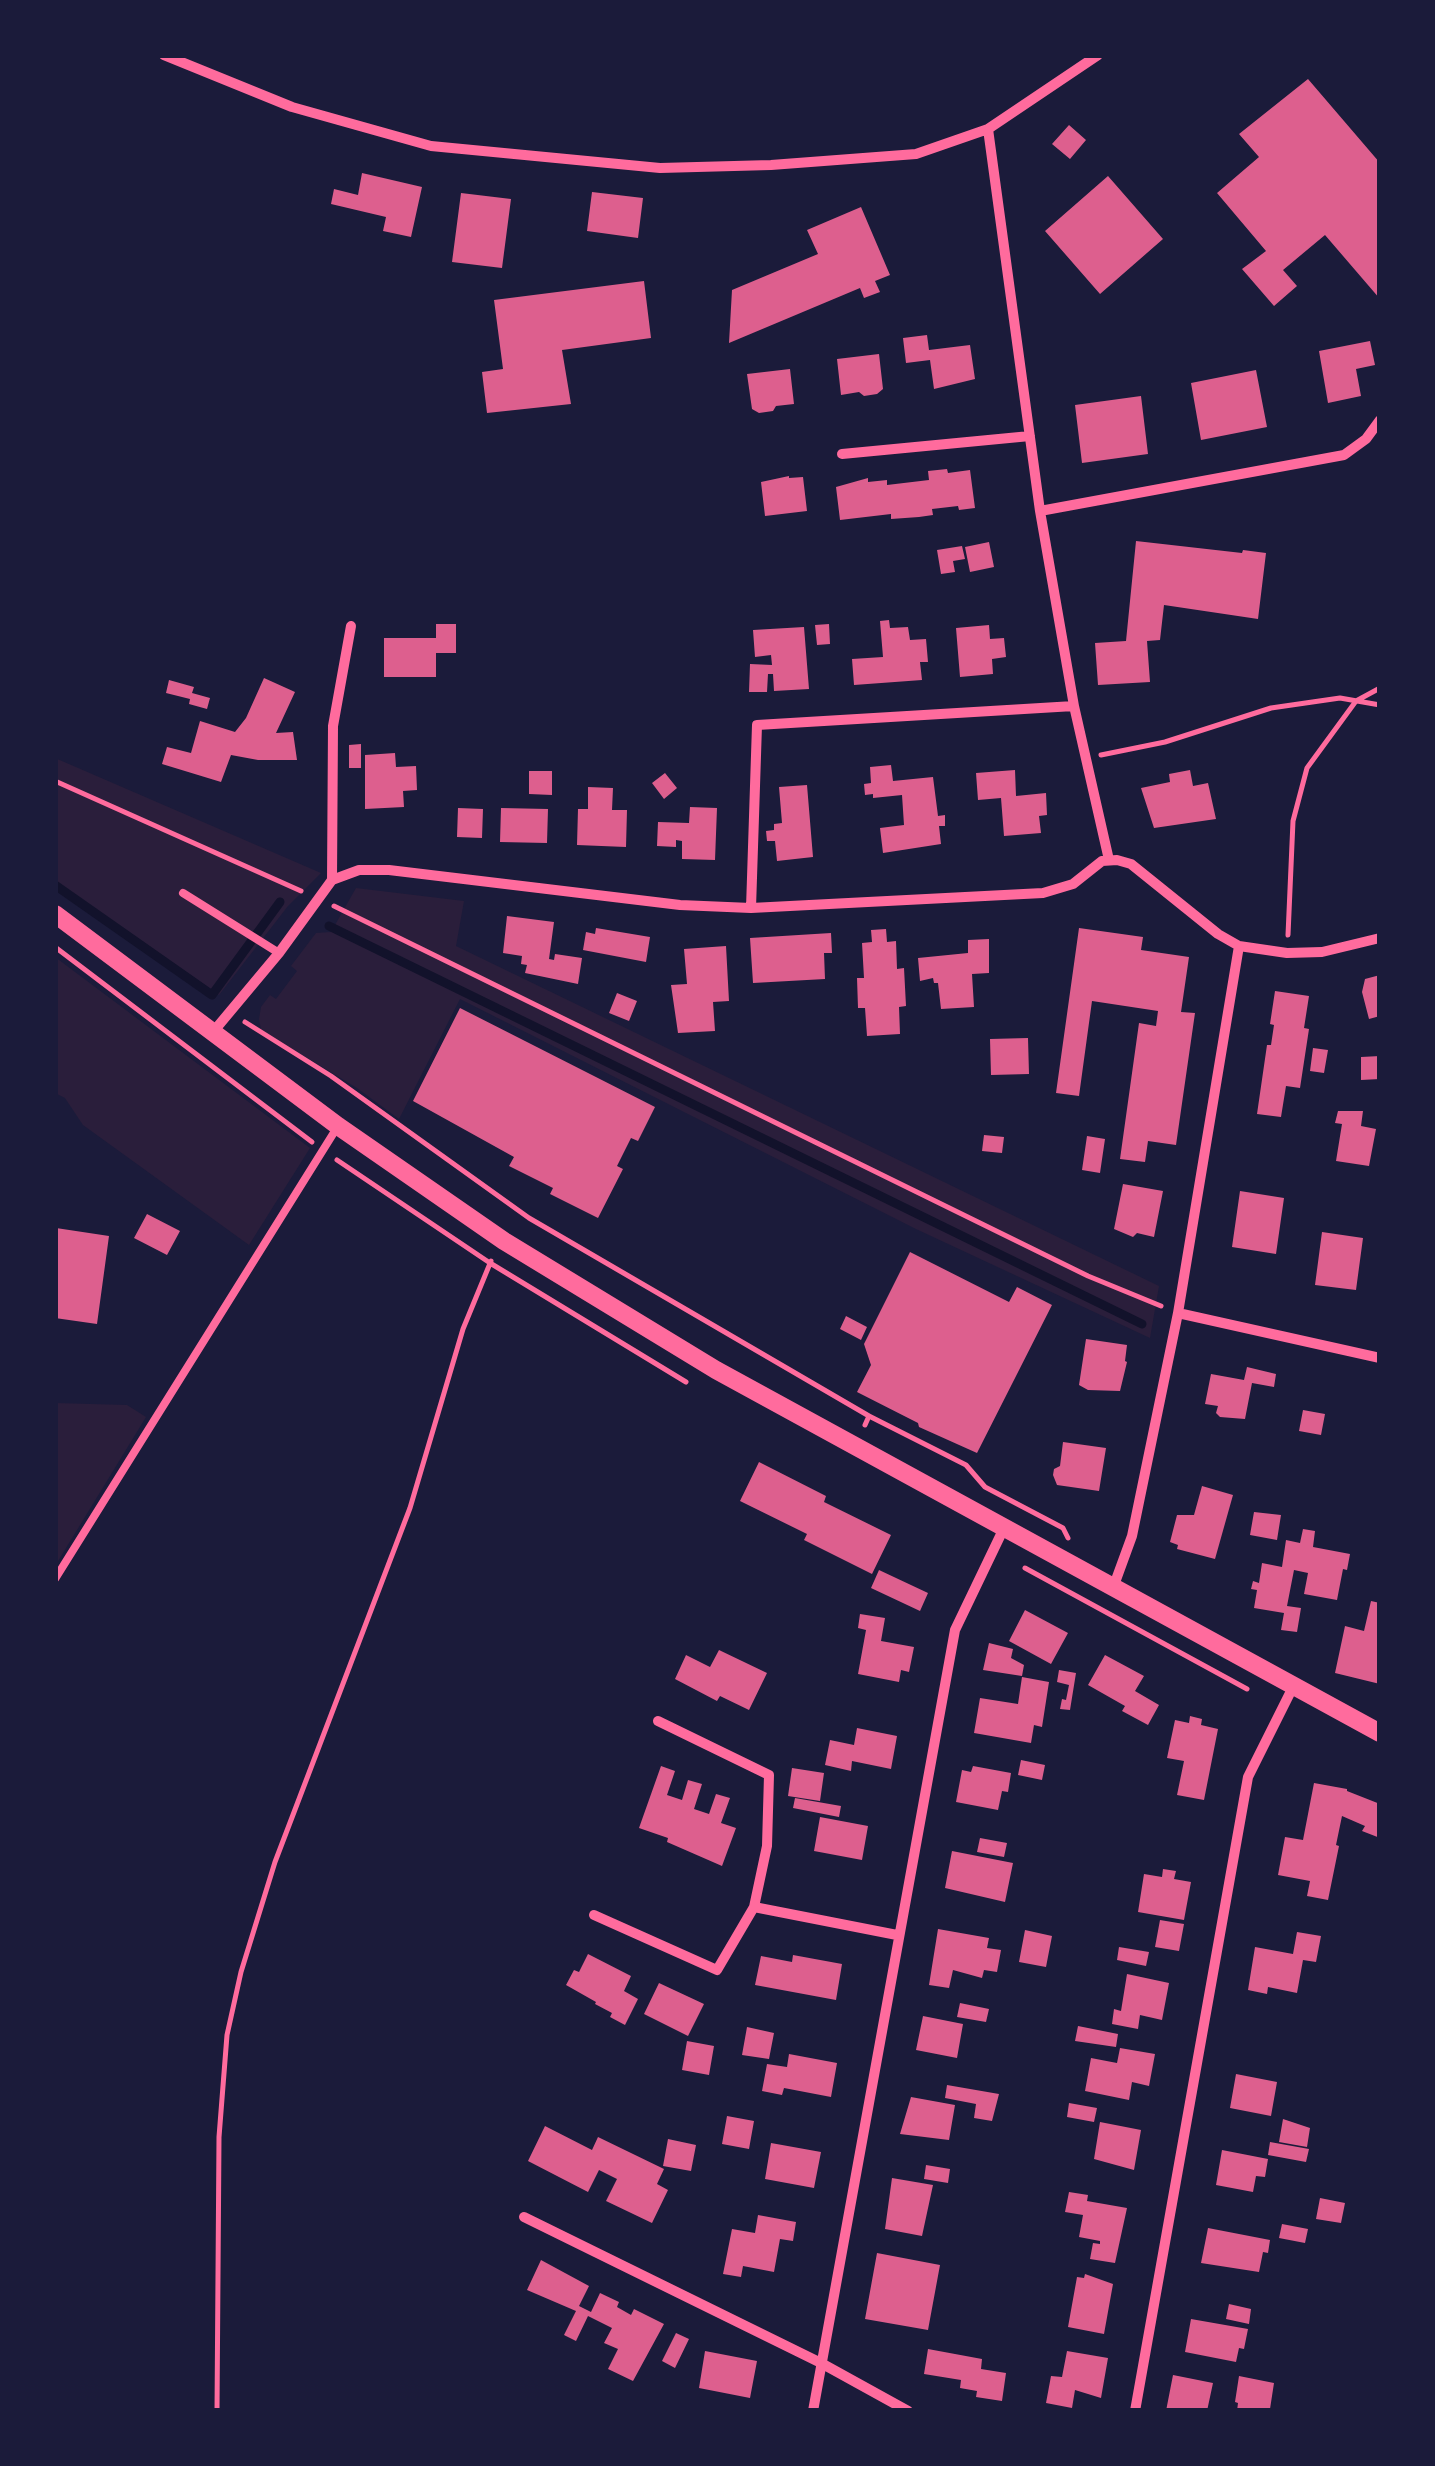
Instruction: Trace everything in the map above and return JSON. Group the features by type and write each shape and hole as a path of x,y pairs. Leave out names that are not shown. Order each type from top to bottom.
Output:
{"street":[{"path":"164,55 292,107 431,146 660,168 771,166 916,154 988,129 1098,55"},
{"path":"988,129 1040,511 1074,706 1110,860"},
{"path":"1040,511 1344,455 1366,438 1380,420"},
{"path":"842,454 1030,436"},
{"path":"213,1032 278,954 332,880 334,726 351,626"},
{"path":"751,908 757,725 1074,706"},
{"path":"332,880 359,870 390,870 680,905 751,908 1043,893 1073,884 1094,865 1110,860 1131,864 1218,934 1239,946 1287,953 1322,952 1380,938"},
{"path":"55,914 338,1126 504,1241 716,1370 1380,1734"},
{"path":"1112,1589 1132,1536 1178,1312 1239,946"},
{"path":"1178,1312 1380,1358"},
{"path":"812,2411 954,1630 1003,1530"},
{"path":"1135,2411 1248,1778 1293,1687"},
{"path":"594,1915 716,1970 754,1907 767,1846 768,1775 658,1721"},
{"path":"754,1907 897,1935"},
{"path":"524,2218 820,2363 908,2411"}],"lane":[{"path":"183,893 278,954"},
{"path":"55,1579 338,1126"}],"path":[{"path":"1287,953 1293,821 1308,768 1356,701 1380,688"},
{"path":"1086,758 1165,742 1271,708 1340,698 1380,705"},
{"path":"55,781 321,899 1088,1276 1178,1312"},
{"path":"230,1012 331,1076 528,1218 869,1416 966,1465 985,1487 1064,1528 1078,1570"},
{"path":"216,2411 218,2137 226,2035 241,1972 276,1862 410,1508 464,1329 490,1262 504,1241"},
{"path":"855,1444 869,1416"}],"shaded area":[{"path":"55,758 321,873 288,906 219,995 55,881"},
{"path":"356,888 464,901 456,946 1159,1286 1150,1338 916,1229 460,999 399,1119 357,1088 261,1030 261,1007 270,995 276,999 297,971 291,966 316,933 331,932"},
{"path":"55,957 310,1148 249,1245 83,1125 65,1098 55,1093"},
{"path":"55,1403 127,1405 146,1417 55,1566"}],"building":[{"path":"1308,79 1380,163 1380,299 1325,235 1283,270 1297,286 1274,306 1242,269 1266,251 1217,193 1259,157 1239,134"},
{"path":"1069,125 1086,140 1070,159 1052,144"},
{"path":"362,173 422,187 411,237 383,231 386,217 331,204 334,189 358,195"},
{"path":"1108,176 1163,239 1100,294 1045,231"},
{"path":"592,192 643,198 638,238 587,231"},
{"path":"461,193 511,199 502,268 452,262"},
{"path":"861,207 890,275 875,281 880,292 864,298 860,288 729,343 732,290 818,254 807,230"},
{"path":"644,281 651,338 562,350 571,404 487,413 482,372 503,369 494,300"},
{"path":"927,335 929,350 970,345 975,379 934,389 930,360 906,363 903,338"},
{"path":"1370,341 1375,365 1356,369 1361,396 1328,403 1319,351"},
{"path":"879,354 883,389 864,396 859,392 841,395 837,359"},
{"path":"790,369 794,404 759,413 752,409 747,374"},
{"path":"1256,370 1267,427 1201,440 1191,383"},
{"path":"1141,396 1148,454 1082,463 1075,405"},
{"path":"947,469 948,473 970,470 975,508 932,509 933,515 919,517 891,519 891,514 840,520 836,487 868,478 868,482 887,480 887,485 929,480 928,471"},
{"path":"803,477 807,511 765,516 761,482"},
{"path":"1136,541 1266,553 1258,619 1164,605 1160,640 1147,641 1150,682 1098,685 1095,643 1126,641"},
{"path":"989,542 994,567 970,572 965,547"},
{"path":"962,546 965,559 953,561 955,572 941,574 937,550"},
{"path":"889,620 890,628 908,627 910,640 926,639 928,662 920,662 922,680 854,685 852,659 883,657 880,621"},
{"path":"436,624 456,624 456,653 436,653 436,677 384,677 384,638 436,638"},
{"path":"829,624 830,644 817,645 815,625"},
{"path":"989,625 990,639 1004,638 1006,657 992,659 993,674 960,677 956,628"},
{"path":"804,627 809,689 774,691 773,674 768,674 767,692 749,692 750,664 772,665 771,655 755,657 753,630"},
{"path":"264,678 295,692 276,733 293,732 297,760 231,755 221,782 162,764 167,747 191,753 200,721 235,732 246,718"},
{"path":"169,680 194,687 192,693 210,698 207,709 189,704 190,699 166,693"},
{"path":"361,744 361,768 349,768 349,745"},
{"path":"395,753 396,767 416,766 417,790 403,791 404,807 365,809 365,755"},
{"path":"891,765 893,781 933,777 938,816 945,815 945,826 939,826 941,844 883,853 880,828 904,825 902,795 873,798 873,794 865,795 864,784 871,783 870,767"},
{"path":"1015,770 1016,796 1046,793 1047,815 1039,816 1041,833 1004,836 1001,798 978,800 976,773"},
{"path":"1190,770 1193,786 1208,783 1216,819 1154,828 1141,788 1170,782 1169,774"},
{"path":"529,771 552,771 552,795 529,794"},
{"path":"665,773 677,788 664,799 652,783"},
{"path":"807,785 813,857 777,861 775,841 767,841 766,831 782,823 779,787"},
{"path":"588,787 613,788 612,810 627,810 626,847 577,845 578,809 588,809"},
{"path":"690,807 717,808 715,860 682,859 682,841 676,840 676,847 657,846 658,822 689,823"},
{"path":"458,808 483,809 482,838 457,837"},
{"path":"501,808 548,809 547,843 500,842"},
{"path":"507,916 554,922 549,959 554,960 555,954 582,958 578,984 525,973 527,965 521,964 522,956 503,953"},
{"path":"596,928 650,937 646,962 583,950 586,932 595,934"},
{"path":"1079,928 1143,937 1141,950 1189,957 1181,1012 1195,1013 1176,1145 1148,1141 1145,1162 1120,1159 1139,1023 1156,1026 1158,1011 1092,1001 1079,1096 1056,1093"},
{"path":"886,929 887,942 896,941 897,969 904,968 906,1006 899,1007 900,1034 867,1036 865,1008 858,1008 857,978 864,978 862,943 872,942 871,930"},
{"path":"831,933 832,953 824,953 825,979 753,983 750,938"},
{"path":"989,939 989,973 972,974 974,1007 941,1009 938,983 933,978 920,981 918,958 968,953 968,940"},
{"path":"726,946 729,1001 713,1002 715,1031 678,1033 671,985 687,984 684,949"},
{"path":"1380,975 1380,1016 1369,1019 1362,992 1365,979"},
{"path":"1275,991 1309,996 1304,1028 1309,1029 1300,1088 1286,1086 1281,1117 1257,1114 1267,1045 1271,1045 1274,1025 1270,1024"},
{"path":"617,993 637,1001 629,1021 609,1013"},
{"path":"460,1008 655,1107 638,1141 631,1138 617,1166 623,1169 598,1218 550,1194 553,1188 509,1166 514,1157 413,1101"},
{"path":"1028,1038 1029,1074 991,1075 990,1039"},
{"path":"1313,1048 1328,1050 1324,1073 1310,1071"},
{"path":"1380,1056 1380,1079 1361,1080 1361,1057"},
{"path":"1338,1111 1363,1111 1361,1126 1376,1129 1369,1166 1336,1161 1342,1124 1335,1123"},
{"path":"984,1135 1004,1137 1002,1153 982,1151"},
{"path":"1087,1136 1105,1139 1100,1173 1082,1170"},
{"path":"1123,1184 1163,1191 1154,1237 1137,1233 1133,1237 1114,1229"},
{"path":"1240,1191 1284,1198 1276,1254 1232,1247"},
{"path":"147,1214 180,1231 167,1255 134,1238"},
{"path":"56,1228 109,1236 97,1324 55,1318"},
{"path":"1322,1232 1363,1238 1356,1290 1315,1285"},
{"path":"910,1252 1009,1302 1017,1287 1052,1305 977,1453 919,1427 857,1392 871,1365 864,1344"},
{"path":"846,1316 867,1327 861,1340 840,1329"},
{"path":"1086,1339 1127,1345 1120,1391 1088,1390 1079,1385"},
{"path":"1247,1367 1276,1374 1274,1387 1252,1383 1245,1419 1220,1417 1216,1413 1218,1406 1205,1404 1211,1374 1244,1380"},
{"path":"1303,1410 1325,1414 1321,1435 1299,1431"},
{"path":"1063,1442 1106,1448 1099,1491 1057,1485 1053,1475 1060,1466"},
{"path":"759,1462 826,1496 824,1502 891,1535 872,1574 804,1540 807,1534 740,1501"},
{"path":"1202,1486 1233,1495 1215,1559 1177,1549 1178,1545 1170,1542 1177,1515 1194,1515"},
{"path":"1254,1512 1281,1515 1277,1540 1250,1535"},
{"path":"1303,1529 1315,1531 1313,1547 1350,1554 1347,1570 1343,1569 1337,1600 1304,1594 1308,1573 1294,1570 1287,1606 1301,1608 1297,1632 1281,1630 1284,1613 1254,1608 1257,1590 1251,1589 1253,1581 1259,1583 1262,1563 1282,1567 1286,1540 1300,1543"},
{"path":"879,1570 928,1593 920,1611 871,1588"},
{"path":"1371,1601 1380,1603 1380,1684 1335,1673 1345,1626 1364,1631"},
{"path":"1025,1610 1068,1633 1051,1664 1009,1641"},
{"path":"860,1614 885,1618 881,1641 914,1647 909,1672 901,1670 899,1682 858,1674 866,1630 858,1628"},
{"path":"989,1643 1013,1649 1011,1658 1024,1665 1022,1676 983,1670"},
{"path":"719,1650 767,1673 749,1710 720,1696 717,1701 675,1679 686,1655 710,1667"},
{"path":"1105,1655 1144,1676 1135,1691 1159,1705 1148,1725 1122,1711 1125,1706 1088,1685"},
{"path":"1059,1670 1076,1673 1070,1710 1060,1709 1069,1685 1057,1682"},
{"path":"1022,1677 1049,1682 1042,1727 1034,1725 1031,1743 974,1733 980,1698 1018,1704"},
{"path":"1190,1716 1202,1719 1201,1725 1218,1729 1204,1800 1177,1795 1184,1761 1167,1758 1175,1720 1189,1723"},
{"path":"857,1728 897,1736 891,1769 852,1761 851,1771 825,1765 830,1740 854,1745"},
{"path":"1021,1760 1045,1765 1042,1780 1018,1775"},
{"path":"661,1766 675,1771 667,1795 682,1800 688,1780 702,1784 694,1809 709,1814 716,1794 730,1798 721,1823 736,1828 722,1866 639,1828"},
{"path":"973,1766 1011,1773 1008,1792 1002,1791 998,1810 956,1802 962,1770 971,1772"},
{"path":"792,1768 824,1773 820,1801 788,1796"},
{"path":"1314,1783 1347,1789 1380,1804 1380,1838 1342,1816 1328,1900 1307,1896 1310,1881 1278,1875 1285,1837 1303,1840"},
{"path":"795,1798 841,1806 839,1817 793,1808"},
{"path":"820,1817 868,1826 862,1860 814,1851"},
{"path":"980,1838 1007,1843 1004,1857 977,1852"},
{"path":"952,1851 1013,1863 1005,1902 945,1888"},
{"path":"1163,1869 1176,1871 1174,1879 1191,1882 1184,1920 1138,1912 1144,1874 1162,1877"},
{"path":"1160,1920 1184,1924 1179,1951 1155,1947"},
{"path":"938,1929 989,1938 987,1948 1001,1950 997,1972 984,1970 982,1978 953,1970 949,1988 929,1985"},
{"path":"1025,1930 1052,1936 1046,1967 1019,1962"},
{"path":"1297,1932 1321,1936 1316,1962 1303,1960 1297,1993 1268,1987 1267,1994 1248,1990 1255,1947 1293,1954"},
{"path":"1119,1947 1149,1952 1146,1966 1117,1960"},
{"path":"588,1954 631,1976 624,1991 638,1999 625,2025 566,1985 574,1970 579,1972"},
{"path":"793,1955 842,1964 836,2000 755,1985 761,1956 792,1962"},
{"path":"1127,1974 1169,1983 1162,2020 1140,2015 1138,2029 1112,2024 1114,2009 1121,2011"},
{"path":"659,1983 704,2004 688,2036 644,2014"},
{"path":"960,2003 989,2009 986,2022 957,2017"},
{"path":"923,2016 963,2024 957,2058 916,2050"},
{"path":"1078,2026 1118,2034 1116,2047 1075,2041"},
{"path":"747,2027 774,2033 769,2059 742,2055"},
{"path":"687,2041 714,2046 709,2075 682,2070"},
{"path":"1120,2048 1155,2054 1149,2086 1132,2082 1129,2100 1085,2091 1091,2058 1117,2063"},
{"path":"789,2054 837,2063 831,2097 784,2088 782,2095 762,2091 767,2064 787,2067"},
{"path":"1236,2074 1277,2082 1271,2116 1230,2108"},
{"path":"947,2085 999,2094 992,2121 974,2118 976,2104 945,2098"},
{"path":"911,2097 955,2105 949,2140 900,2134"},
{"path":"1069,2103 1097,2108 1094,2122 1067,2117"},
{"path":"727,2116 754,2121 749,2149 722,2144"},
{"path":"1283,2119 1310,2128 1307,2147 1279,2142"},
{"path":"1100,2122 1141,2130 1134,2170 1094,2159"},
{"path":"545,2126 592,2150 598,2137 664,2169 657,2184 668,2190 652,2223 606,2201 617,2179 599,2170 588,2192 528,2161"},
{"path":"668,2139 696,2145 691,2171 663,2166"},
{"path":"1270,2142 1309,2149 1306,2162 1268,2155"},
{"path":"771,2143 821,2152 814,2188 765,2179"},
{"path":"1222,2150 1268,2159 1265,2177 1256,2176 1253,2192 1216,2185"},
{"path":"926,2165 950,2169 948,2183 924,2179"},
{"path":"892,2178 933,2185 922,2236 885,2229"},
{"path":"1069,2192 1088,2195 1087,2201 1127,2208 1115,2263 1090,2259 1093,2243 1100,2241 1079,2237 1083,2215 1065,2212"},
{"path":"1320,2198 1345,2203 1341,2223 1316,2219"},
{"path":"758,2215 796,2222 793,2241 780,2239 774,2272 743,2266 741,2277 723,2274 732,2229 755,2233"},
{"path":"1282,2224 1308,2229 1305,2243 1279,2238"},
{"path":"1208,2228 1270,2240 1259,2272 1201,2263"},
{"path":"877,2253 940,2265 928,2330 865,2319"},
{"path":"541,2260 589,2286 579,2306 591,2312 600,2293 619,2302 617,2307 631,2315 634,2309 664,2324 633,2381 608,2369 618,2349 604,2343 612,2328 588,2316 576,2341 564,2335 576,2311 527,2290"},
{"path":"1085,2274 1113,2284 1104,2334 1068,2327 1077,2277 1084,2278"},
{"path":"1229,2304 1251,2309 1249,2324 1226,2319"},
{"path":"1191,2319 1248,2329 1244,2349 1239,2348 1236,2362 1185,2352"},
{"path":"676,2333 689,2339 675,2368 662,2361"},
{"path":"928,2349 982,2359 981,2369 1006,2373 1002,2401 976,2397 977,2391 960,2388 961,2380 924,2374"},
{"path":"705,2351 757,2361 750,2398 699,2388"},
{"path":"1067,2351 1108,2358 1101,2398 1075,2390 1072,2408 1046,2403 1051,2376 1062,2377"},
{"path":"1173,2375 1213,2383 1207,2411 1166,2411"},
{"path":"1239,2376 1274,2383 1270,2409 1237,2411"}],"waterway":[{"path":"55,885 212,995 280,902"},
{"path":"329,926 1142,1324"}]}
